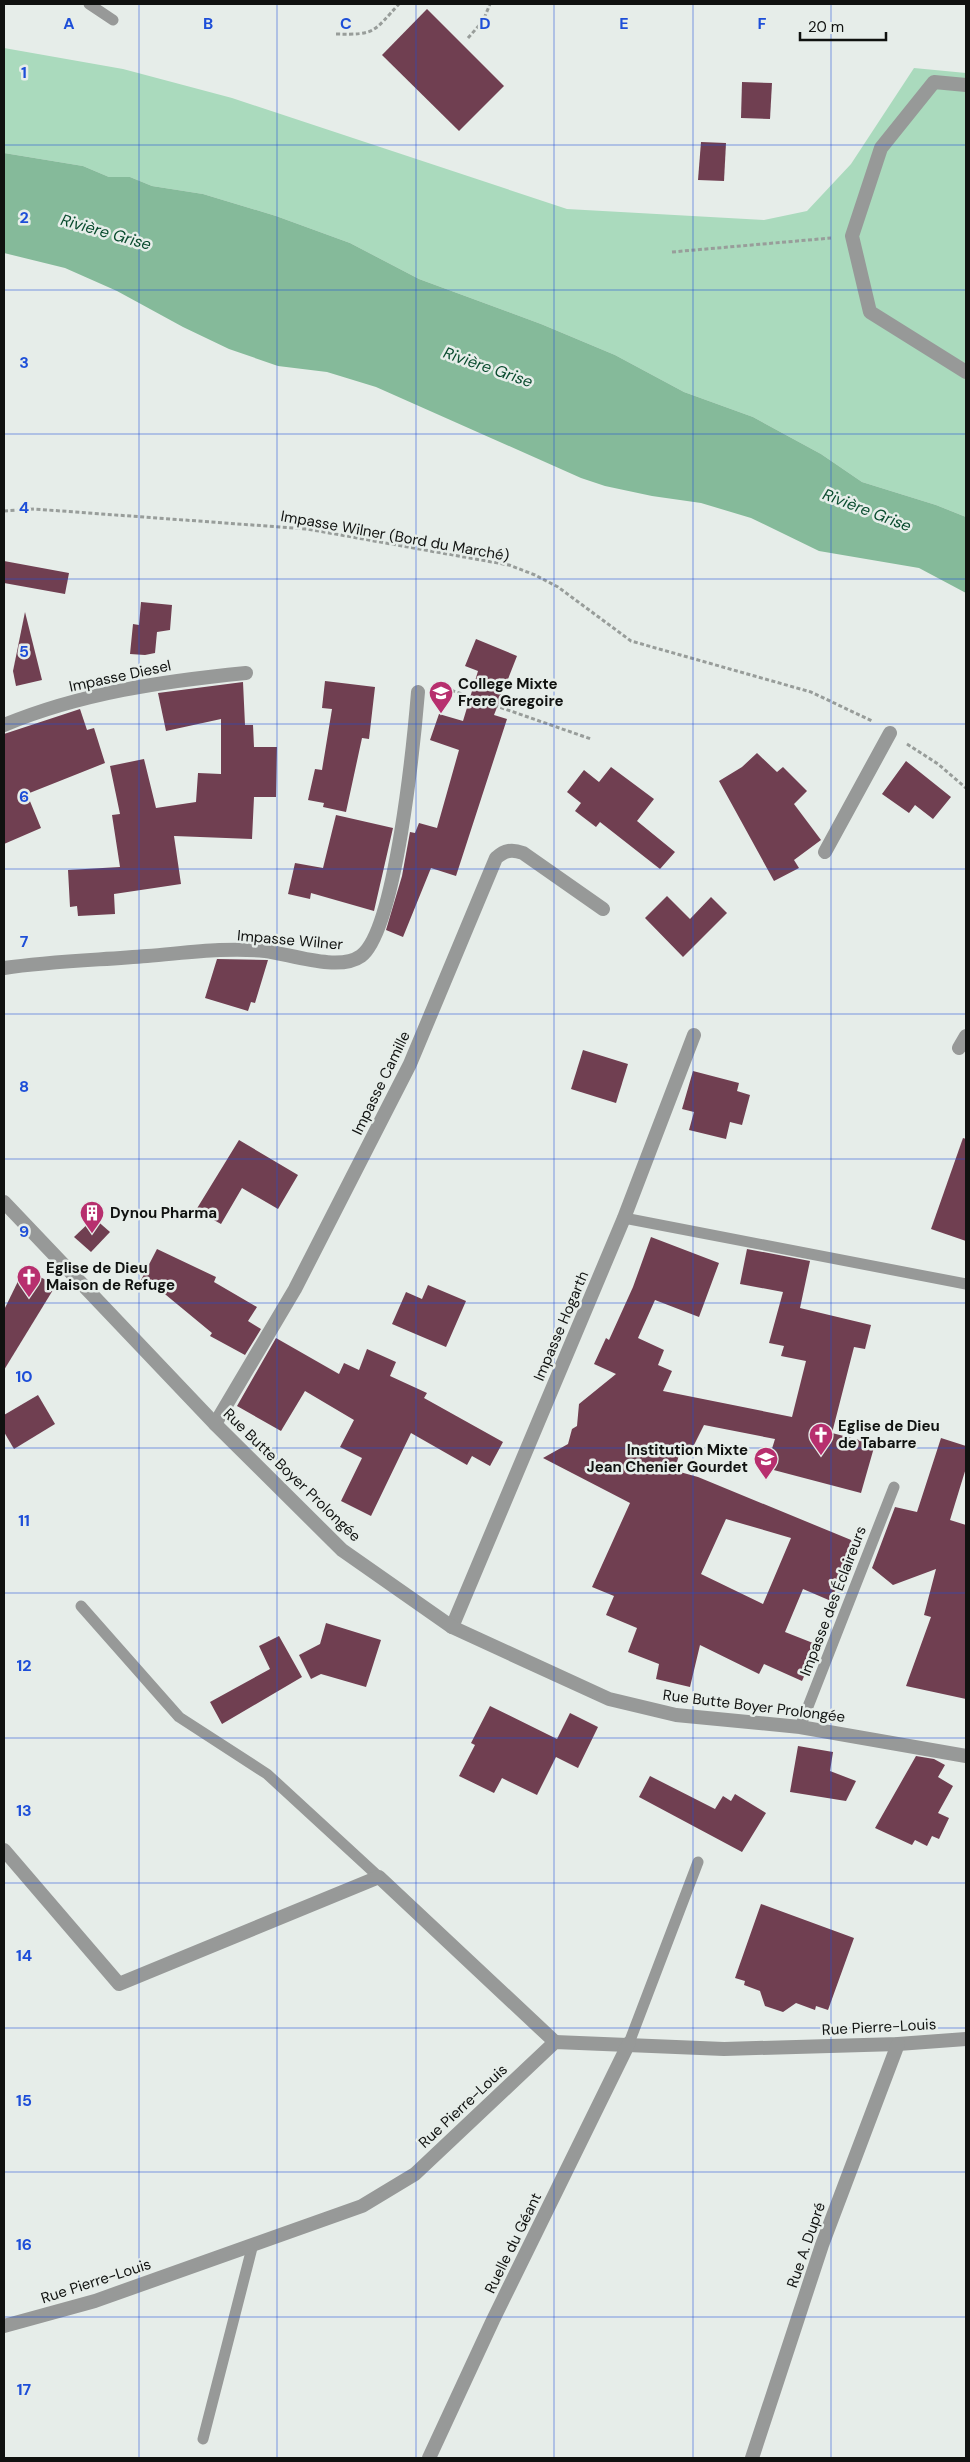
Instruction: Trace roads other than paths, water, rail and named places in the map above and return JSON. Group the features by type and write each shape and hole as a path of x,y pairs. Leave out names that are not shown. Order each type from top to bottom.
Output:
{"street":[{"path":"966,85 934,82 881,148 852,236 870,312 966,372"},
{"name":"Impasse Diesel","path":"4,725 81,700 163,681 246,673"},
{"name":"Impasse Wilner","path":"4,968 220,951 264,951 317,961 352,961 362,955 374,940 393,876 411,768 418,692"},
{"path":"825,852 890,733"},
{"name":"Impasse Camille","path":"215,1424 295,1289 410,1064 496,858 504,852 514,850 523,853 603,909"},
{"name":"Impasse Hogarth","path":"452,1626 624,1218 694,1035"},
{"path":"959,1048 966,1036"},
{"name":"Rue Butte Boyer Prolongée","path":"4,1202 215,1424 342,1550 452,1626 609,1698 676,1715 800,1726 966,1756"},
{"path":"4,1850 119,1984 379,1877 555,2042"},
{"name":"Rue Pierre-Louis","path":"4,2326 95,2301 362,2206 415,2174 555,2042 629,2043 724,2049 898,2044 966,2039"},
{"name":"Ruelle du Géant","path":"429,2458 493,2320 629,2043"},
{"name":"Rue A. Dupré","path":"752,2458 822,2245 898,2044"}],"lane":[{"path":"89,4 113,20"},
{"path":"624,1218 966,1284"},
{"name":"Impasse des Éclaireurs","path":"800,1726 894,1487"},
{"path":"81,1606 179,1717 267,1774 379,1877"},
{"path":"629,2043 698,1862"},
{"path":"203,2439 252,2244"}],"water":[{"name":"Rivière Grise","path":"4,153 83,166 109,177 130,177 152,186 203,194 276,216 350,243 419,279 541,324 615,355 684,392 753,417 821,454 862,482 936,505 966,517 966,593 919,568 819,551 751,518 701,503 652,496 605,486 581,478 376,387 327,372 278,366 229,349 183,327 117,291 65,268 4,253"}],"place":[{"name":"College Mixte Frere Gregoire","path":"441,714"},
{"name":"Dynou Pharma","path":"92,1234"},
{"name":"Eglise de Dieu Maison de Refuge","path":"29,1298"},
{"name":"Eglise de Dieu de Tabarre","path":"821,1456"},
{"name":"Institution Mixte Jean Chenier Gourdet","path":"766,1480"}]}
